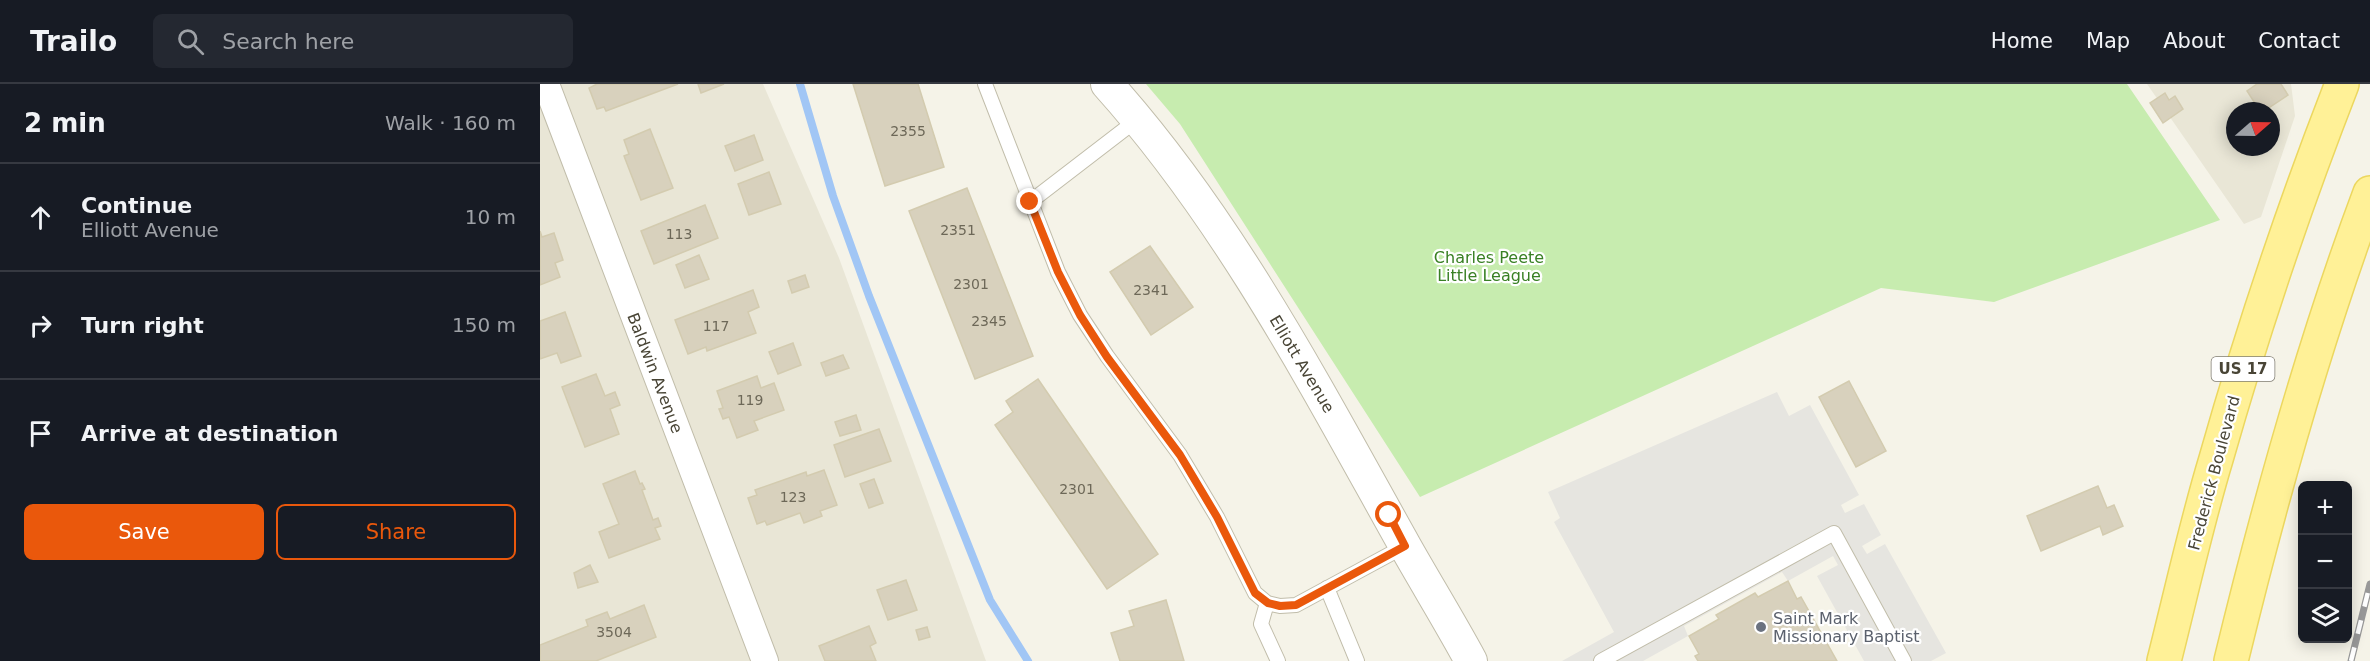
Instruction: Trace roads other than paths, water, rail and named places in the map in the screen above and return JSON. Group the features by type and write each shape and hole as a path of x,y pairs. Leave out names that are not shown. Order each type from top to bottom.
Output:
{"main road":[{"name":"Frederick Boulevard","path":"2164,661 2215,460 2248,351 2308,171 2342,84"},
{"path":"2232,661 2281,472 2323,332 2370,193"}],"street":[{"name":"Baldwin Avenue","path":"546,84 765,661"},
{"name":"Elliott Avenue","path":"1107,84 1138,118 1224,239 1298,354 1471,661"},
{"path":"749,661 753,652 754,634"}],"lane":[{"path":"985,84 1058,272 1080,315 1107,357 1180,455 1217,517 1250,585 1268,603 1280,606 1296,605 1405,546"},
{"path":"1030,202 1138,118"},
{"path":"1601,661 1834,533 1904,661"},
{"path":"1327,588 1357,661"},
{"path":"1268,603 1261,624 1278,661"}],"waterway":[{"path":"800,84 833,196 869,296 990,600 1028,661"}],"railway":[{"path":"2351,661 2370,584"}],"place":[{"name":"Saint Mark Missionary Baptist","path":"1761,627"}],"park label":[{"name":"Charles Peete Little League","path":"1489,266"}]}
